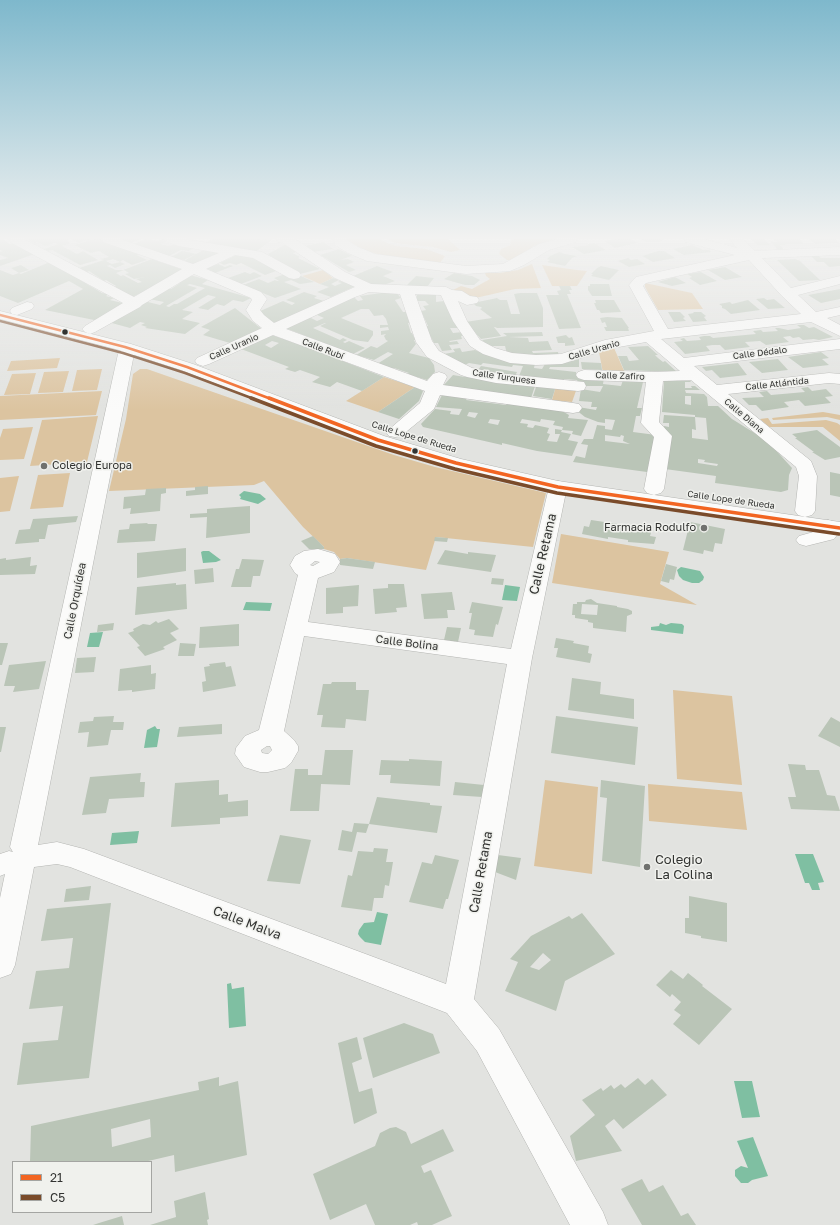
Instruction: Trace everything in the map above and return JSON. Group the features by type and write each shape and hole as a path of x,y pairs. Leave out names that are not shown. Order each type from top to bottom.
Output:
{"street":[{"path":"120,296 134,304"},
{"path":"90,329 147,296"},
{"name":"Calle Rubí","path":"258,296 260,298 253,310 258,318 272,329 434,389 573,408"},
{"name":"Calle Uranio","path":"203,361 345,296"},
{"name":"Calle Turquesa","path":"408,296 424,342 433,354 467,372 496,378 581,380"},
{"name":"Calle Uranio","path":"449,296 460,321 475,342 489,351 510,358 536,360 562,359 605,345 656,335 813,317 840,311"},
{"path":"460,296 467,301 472,300"},
{"name":"Calle Diana","path":"642,296 657,324 656,335 679,363 714,390 804,465 808,476 805,511"},
{"path":"790,296 813,317 840,330"},
{"name":"Calle Lope de Rueda","path":"0,306 22,308 90,329 123,346 259,400 276,402 378,440 456,463 558,487 834,530"},
{"name":"Calle Lope de Rueda","path":"0,315 123,346"},
{"name":"Calle Lope de Rueda","path":"0,322 203,361 395,432 443,447 525,468 581,478 805,511 834,530"},
{"name":"Calle Dédalo","path":"679,363 840,344"},
{"name":"Calle Orquídea","path":"0,965 18,860 123,346"},
{"path":"395,432 428,405 434,389 435,381 444,372 433,354"},
{"name":"Calle Zafiro","path":"581,380 694,375"},
{"name":"Calle Zafiro","path":"654,489 663,436 650,423 655,377"},
{"name":"Calle Atlántida","path":"714,390 830,378 840,379"},
{"name":"Calle Retama","path":"458,1003 520,658 558,487"},
{"path":"806,540 834,530"},
{"path":"270,737 309,572"},
{"name":"Calle Bolina","path":"295,628 520,658"},
{"name":"Calle Malva","path":"18,860 57,853 74,857 458,1003"},
{"path":"458,1003 488,1040 590,1225"}],"shaded area":[{"path":"465,296 483,296 471,299"},
{"path":"650,296 694,296 703,309 658,310"},
{"path":"614,348 625,373 603,373 599,352"},
{"path":"60,358 57,368 7,371 11,361"},
{"path":"102,369 97,390 72,391 77,370"},
{"path":"140,369 147,369 394,455 435,467 546,493 533,547 436,537 426,570 347,558 340,559 334,552 324,549 324,547 303,527 264,481 254,485 109,491 126,419 133,374"},
{"path":"69,371 63,392 38,393 44,372"},
{"path":"36,373 30,394 4,395 12,374"},
{"path":"384,377 415,387 378,412 346,401"},
{"path":"556,386 577,388 572,402 552,400"},
{"path":"102,391 96,415 0,420 0,396"},
{"path":"823,412 840,415 840,420 827,417 773,420 772,418"},
{"path":"98,416 87,462 30,466 42,420"},
{"path":"768,418 772,424 826,420 837,423 840,425 840,441 823,427 769,427 760,419"},
{"path":"33,427 24,459 0,460 0,438 3,429"},
{"path":"70,473 63,507 30,509 38,475"},
{"path":"19,476 10,511 0,512 0,478"},
{"path":"244,491 260,494 266,499 258,504 240,499 241,497 239,495"},
{"path":"561,534 669,552 660,584 697,605 552,583"},
{"path":"209,551 221,560 203,563 201,552"},
{"path":"681,567 700,571 704,577 703,580 699,583 692,583 683,580 679,576 677,570"},
{"path":"505,585 520,587 517,601 502,600"},
{"path":"246,602 272,603 270,611 243,610"},
{"path":"660,623 666,625 671,623 682,624 684,626 683,634 651,630 651,627 659,626"},
{"path":"103,632 99,647 87,647 90,633"},
{"path":"673,690 732,696 742,785 677,779"},
{"path":"155,726 157,729 160,729 157,747 144,748 147,730"},
{"path":"545,780 598,787 592,874 534,866"},
{"path":"648,784 742,792 747,830 649,821"},
{"path":"139,831 137,843 110,845 112,833"},
{"path":"795,854 813,854 824,882 818,883 820,890 812,890 809,883 805,883"},
{"path":"377,912 388,914 381,945 365,942 358,934 364,923 374,922"},
{"path":"231,983 232,989 244,987 246,1026 229,1028 227,984"},
{"path":"734,1081 752,1081 760,1117 742,1118"},
{"path":"753,1137 768,1176 752,1180 748,1183 741,1183 735,1176 735,1170 741,1166 748,1168 737,1141"}],"building":[{"path":"0,296 34,296 18,303"},
{"path":"70,296 107,296 114,298 110,300 127,304 99,321 45,310"},
{"path":"154,296 183,296 166,306 169,307 191,296 206,296 182,310 193,312 182,319 200,323 185,334 145,328 147,327 141,325 145,323 140,322 130,328 108,322 144,301 160,305 164,302 149,299"},
{"path":"213,296 245,296 251,298 243,302 233,300 224,306 217,304 208,310 198,308 216,297"},
{"path":"295,296 317,296 314,298 324,301 279,324 264,319 258,312 283,301 292,305 295,303 286,300"},
{"path":"360,296 399,296 401,298 395,300 403,312 407,312 411,323 408,323 411,333 417,340 414,340 416,344 409,353 429,358 434,365 435,372 427,380 394,368 391,369 377,364 393,354 388,352 374,360 356,355 371,346 377,348 388,341 384,336 386,334 381,335 381,331 389,330 388,327 380,328 380,325 388,325 386,319 383,315 374,316 369,309 361,309 341,318 373,331 373,335 368,342 353,340 320,326 326,323 313,328 340,340 343,338 347,340 343,342 345,343 349,341 365,348 353,354 285,328 309,317 317,321 324,318 315,314 354,297 358,301 363,300"},
{"path":"417,296 436,296 436,302 444,301 450,308 447,308 458,328 450,328 453,333 463,332 465,335 461,336 462,339 449,341 457,341 459,344 449,345 452,350 442,351 438,343 434,343 425,326 428,326 421,311 426,310 423,306 429,305 425,301 416,301"},
{"path":"515,296 538,296 543,308 543,327 494,327 501,336 481,339 465,322 492,318 480,309 482,308 481,307 476,306 473,303 497,298 500,300 507,300 511,314 520,314"},
{"path":"546,296 568,296 581,328 559,329"},
{"path":"810,296 840,296 840,299 821,303"},
{"path":"764,298 767,300 774,299 785,308 768,309 756,299"},
{"path":"595,300 614,300 621,312 601,313 597,310 594,303 596,303"},
{"path":"748,300 760,310 731,314 719,304 730,302 732,304"},
{"path":"235,308 263,330 230,343 203,335 210,330 201,327"},
{"path":"668,312 680,312 685,317 683,318 686,321 674,322"},
{"path":"693,312 701,312 706,316 704,317 707,321 693,322 688,314 694,313"},
{"path":"600,318 622,318 629,328 629,331 606,331 604,327 607,327 605,322 602,323"},
{"path":"797,325 804,325 809,328 814,327 833,337 819,340 803,340 799,337 793,338 790,336 783,337 789,342 766,345 760,341 745,342 750,347 725,350 720,345 713,345 706,346 710,351 685,354 674,342 683,341 680,339 684,338 687,341 701,340 699,337 704,336 710,336 713,338 756,334 753,331 761,330 763,332 778,331 775,328 788,330 801,328"},
{"path":"542,332 543,336 509,337 528,338 529,342 548,341 552,350 532,351 533,353 558,352 559,356 543,357 507,354 505,346 488,346 482,340 507,336 503,333"},
{"path":"272,335 384,377 362,391 337,382 330,387 312,382 320,377 300,370 295,372 285,369 289,367 241,349 262,338 265,339","holes":["272,341 279,343 271,348 265,345"]},
{"path":"566,335 569,338 572,337 575,345 565,346 565,343 558,343 556,337"},
{"path":"648,346 658,355 655,355 658,358 663,362 665,361 677,372 624,370 618,356 627,356 629,361 639,360 628,347"},
{"path":"460,348 462,352 475,350 485,354 535,363 534,368 542,369 545,364 565,363 579,359 579,367 550,367 549,369 576,372 576,376 604,378 603,384 621,386 623,380 643,382 637,408 642,408 640,416 636,416 633,432 656,435 647,472 573,462 576,456 585,458 588,445 581,444 584,439 593,439 597,425 605,426 605,429 612,430 615,420 605,419 605,423 598,422 585,417 576,410 578,407 596,410 597,407 591,407 592,402 579,401 581,389 600,392 603,386 580,386 577,380 564,379 564,382 542,381 543,378 538,379 519,376 523,366 513,365 512,367 483,363 481,365 469,363 462,366 444,354 455,352 453,349","holes":["605,435 620,437 621,435 624,436 623,441 630,444 605,441"]},
{"path":"821,352 829,358 822,359 829,365 803,368 788,357"},
{"path":"778,359 788,370 762,373 749,362"},
{"path":"581,362 601,363 602,370 582,369"},
{"path":"738,363 747,375 720,378 712,370 706,371 702,367"},
{"path":"481,366 517,372 515,376 478,370"},
{"path":"467,374 535,386 531,398 464,388 463,390 443,386 453,375 465,377"},
{"path":"664,381 690,381 691,382 685,382 685,388 692,388 691,386 695,386 700,390 685,390 686,393 704,394 707,397 708,406 718,406 732,419 761,437 772,446 792,468 789,475 788,490 781,492 715,483 716,476 665,469 664,426 669,427 669,423 663,423 664,415 695,417 695,415 662,412","holes":["685,396 691,396 691,405 685,404","695,417 706,418 708,440 692,438 692,429 696,430","698,459 705,460 704,462 718,464 717,466 698,463"]},
{"path":"537,384 556,386 552,399 533,396"},
{"path":"415,387 423,391 419,401 399,419 378,412"},
{"path":"808,387 812,391 826,389 833,396 825,397 831,403 805,406 799,400 784,402 789,407 762,411 756,405 749,405 742,398 764,397 759,392 767,391 771,395 805,392 801,388"},
{"path":"443,393 468,397 466,400 506,405 508,403 562,411 569,415 568,418 588,420 581,436 572,434 573,431 562,430 561,432 571,434 568,440 578,442 572,456 537,451 502,443 502,445 423,427 421,424 435,409 451,411 450,414 459,415 462,409 436,407","holes":["469,412 478,413 475,418 467,416","490,419 499,420 500,420 498,425 488,423","522,419 540,422 541,419 555,421 553,425 563,427 562,430 555,429 555,434 560,434 557,442 547,441 550,434 547,433 549,428 535,425 533,428 527,427 528,424 520,423"]},
{"path":"817,430 840,447 840,457 825,460 812,452 814,452 792,434"},
{"path":"830,472 840,474 840,497 830,495"},
{"path":"208,486 208,494 186,496 186,491 195,490 195,487"},
{"path":"166,488 166,493 161,494 160,511 130,514 131,508 123,509 124,497 145,495 146,489"},
{"path":"250,506 250,533 206,538 207,517 190,518 190,514 207,513 207,509"},
{"path":"78,516 76,522 48,525 45,539 39,539 39,542 15,544 19,530 30,529 33,519"},
{"path":"591,520 652,529 650,536 656,537 654,544 628,542 628,540 608,537 608,539 582,534 584,526 589,527"},
{"path":"690,522 725,529 722,544 715,543 713,552 704,550 703,554 683,550"},
{"path":"148,523 147,524 157,524 155,541 117,543 119,530 129,529 130,524"},
{"path":"313,536 324,547 324,549 309,549 301,541"},
{"path":"435,537 448,538 447,542 434,541"},
{"path":"186,548 186,571 137,578 137,553"},
{"path":"445,550 468,554 468,552 496,555 491,572 437,564"},
{"path":"31,557 30,566 37,565 35,574 0,575 0,559 6,558 6,560"},
{"path":"347,558 375,562 373,569 340,565 340,559"},
{"path":"242,559 264,560 260,576 253,576 251,587 231,587 236,569 239,569"},
{"path":"666,564 677,567 674,580 670,579 669,583 661,581"},
{"path":"213,568 214,582 195,584 194,570"},
{"path":"492,578 504,579 503,585 491,584"},
{"path":"176,583 176,585 186,584 187,609 135,615 137,587"},
{"path":"388,584 404,584 407,607 396,608 397,612 375,614 373,589 388,588"},
{"path":"359,585 358,606 343,607 343,613 326,614 326,588"},
{"path":"452,592 455,610 447,610 448,618 424,619 421,594"},
{"path":"591,599 597,603 617,606 632,611 632,614 627,616 626,632 593,628 593,623 588,622 588,620 575,618 575,615 572,615 573,604 577,604 577,602 585,602 586,600","holes":["582,604 598,605 597,615 581,614"]},
{"path":"472,602 503,607 498,625 496,624 493,637 474,635 475,630 469,629 472,613 469,613"},
{"path":"169,619 179,629 170,633 177,640 163,647 165,649 145,656 137,647 140,646 128,633 134,631 133,629 143,624 150,625 156,621 158,623"},
{"path":"114,623 113,630 97,632 98,625"},
{"path":"239,624 239,646 199,648 200,627"},
{"path":"447,627 461,628 458,642 444,640"},
{"path":"556,638 574,641 573,643 589,646 588,653 592,654 590,663 556,657 558,648 554,648"},
{"path":"0,643 8,643 2,665 0,665"},
{"path":"180,643 196,644 194,656 178,656"},
{"path":"96,657 94,672 75,673 77,658"},
{"path":"46,661 39,689 13,692 15,686 4,686 9,665"},
{"path":"225,662 226,667 231,666 236,686 203,692 202,682 206,681 204,667 210,666 209,664"},
{"path":"151,665 151,674 156,673 155,689 132,692 132,690 118,691 120,669"},
{"path":"572,678 601,682 600,694 634,699 634,719 568,710"},
{"path":"332,682 356,682 356,690 369,690 366,721 346,719 345,728 321,727 323,715 317,715 323,684 331,684"},
{"path":"114,716 113,722 124,722 123,730 111,730 108,745 87,747 89,732 78,733 80,722 93,721 94,717"},
{"path":"556,716 638,727 635,765 551,753"},
{"path":"831,717 840,722 840,747 818,736"},
{"path":"222,724 222,734 177,737 179,727"},
{"path":"0,727 6,727 1,752 0,752"},
{"path":"325,750 353,750 350,785 321,784 319,811 290,811 295,769 308,769 308,775 322,775"},
{"path":"409,759 442,761 440,786 390,783 391,775 379,775 381,760 409,761"},
{"path":"788,764 805,765 806,770 819,770 827,795 835,796 840,811 791,809 788,797 796,797"},
{"path":"141,773 140,782 145,782 144,797 109,799 106,813 82,815 90,777"},
{"path":"219,780 219,795 228,794 228,802 248,800 248,816 220,818 220,824 171,827 175,783"},
{"path":"601,780 645,786 640,867 602,861 607,798 600,797"},
{"path":"455,782 484,785 482,797 453,795"},
{"path":"377,797 430,803 430,805 442,806 437,833 369,824"},
{"path":"354,823 369,824 366,833 357,832 352,852 338,850 342,830 352,832"},
{"path":"280,835 311,840 300,884 267,881"},
{"path":"374,848 388,849 386,862 393,862 389,886 385,885 383,898 374,898 372,911 341,907 348,875 352,876 358,851 373,852"},
{"path":"435,855 459,860 448,899 446,899 443,909 409,902 422,862 432,864"},
{"path":"498,855 521,858 516,880 495,872"},
{"path":"91,886 89,900 64,902 66,889"},
{"path":"689,896 727,903 727,942 701,938 701,936 685,933 685,918 689,918"},
{"path":"111,903 89,1078 17,1085 23,1043 58,1040 63,1006 29,1009 36,971 69,968 73,938 41,941 47,909"},
{"path":"582,913 615,954 565,981 556,1011 505,991 518,962 510,959 531,936 569,916 572,919","holes":["543,953 551,960 539,970 530,967"]},
{"path":"671,970 683,979 688,973 732,1009 699,1045 673,1024 681,1015 674,1010 681,1002 672,994 670,997 656,985"},
{"path":"404,1023 433,1034 440,1053 373,1078 363,1038"},
{"path":"357,1037 362,1059 352,1063 359,1092 372,1088 377,1113 354,1124 338,1043"},
{"path":"219,1077 219,1086 238,1081 247,1155 175,1172 174,1155 148,1161 30,1161 31,1126 199,1090 198,1082","holes":["150,1119 151,1137 112,1147 111,1129"]},
{"path":"638,1078 645,1085 652,1079 667,1095 623,1129 614,1119 605,1126 622,1151 576,1161 570,1136 595,1115 582,1100 601,1088 603,1091 611,1085 614,1089 621,1084 625,1088"},
{"path":"396,1127 406,1132 411,1144 443,1129 454,1151 421,1166 424,1173 431,1170 452,1216 432,1225 418,1225 417,1222 410,1225 375,1225 366,1204 330,1220 313,1174 375,1146 380,1133"},
{"path":"642,1179 649,1192 663,1185 681,1216 688,1213 696,1225 642,1225 621,1189"},
{"path":"205,1192 209,1219 207,1220 208,1225 150,1225 176,1217 174,1201"},
{"path":"122,1216 124,1225 93,1225 99,1223"}],"transit line":[{"name":"21","path":"0,315 125,347 187,367 378,440 456,463 558,487 840,528"},
{"name":"C5","path":"0,321 123,353 185,373 376,446 455,469 557,493 839,534"}],"place":[{"name":"Colegio Europa","path":"44,466"},
{"name":"Farmacia Rodulfo","path":"704,528"},
{"name":"Colegio La Colina","path":"647,867"}]}
